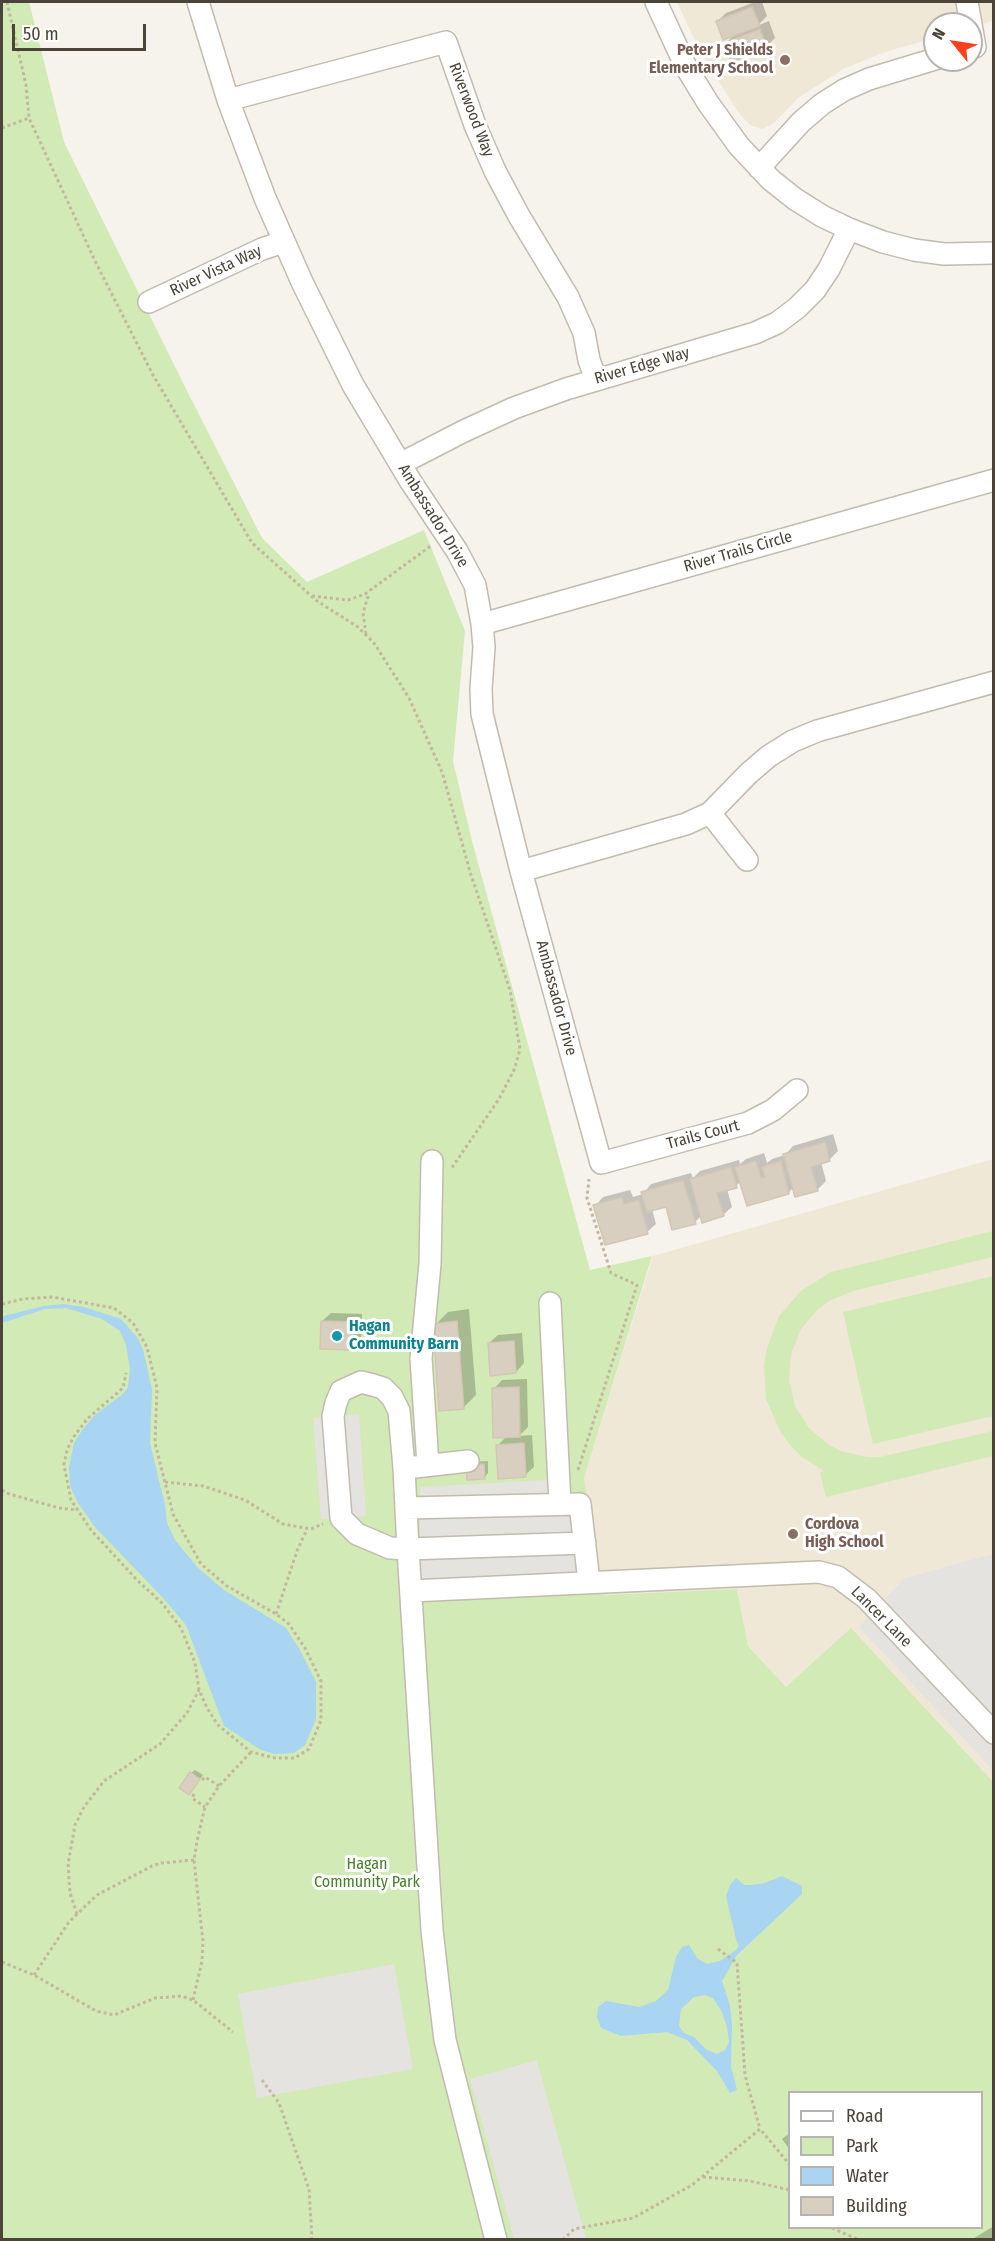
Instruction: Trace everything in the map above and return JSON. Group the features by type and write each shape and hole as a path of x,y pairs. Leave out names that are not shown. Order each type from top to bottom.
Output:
{"street":[{"name":"Ambassador Drive","path":"198,2 228,100 283,242 353,385 400,464 467,567 475,585 484,647 482,714 521,871 601,1163"},
{"path":"656,2 687,67 708,103 739,146 759,168 795,199 822,216 883,242 914,250 944,254 993,253"},
{"name":"Riverwood Way","path":"228,100 446,42 457,78 483,144 519,216 568,297 584,333 589,360 596,379"},
{"path":"759,168 801,122 822,104 844,90 869,79 923,63"},
{"name":"River Edge Way","path":"400,464 514,408 596,379 755,333 777,323 815,290 829,269 849,229"},
{"name":"River Vista Way","path":"149,302 262,249 283,242"},
{"name":"River Trails Circle","path":"482,624 993,480"},
{"path":"521,871 686,824 710,813 749,773 770,756 793,741 817,731 993,682"},
{"path":"710,813 747,860"},
{"name":"Trails Court","path":"601,1163 748,1122 773,1110 797,1090"},
{"path":"428,1465 421,1358 441,1166"},
{"path":"550,1304 560,1504"},
{"path":"496,2240 445,2040 432,1930 408,1549 404,1468 399,1411 392,1397 382,1388 361,1382 341,1391 333,1416 342,1518 357,1534 390,1548 408,1549 585,1543"},
{"path":"404,1468 468,1461"},
{"path":"406,1508 580,1504 589,1582"},
{"name":"Lancer Lane","path":"411,1591 819,1572 838,1577 867,1599 993,1733"}],"path":[{"path":"7,2 26,85 29,117 96,263 153,375 252,543 310,596 358,627 387,660 409,698 442,772 471,875 510,990 520,1049 515,1068 499,1099 441,1166"},
{"path":"2,128 29,117"},
{"path":"310,596 348,600 369,591 446,535"},
{"path":"367,635 363,613 369,591"},
{"path":"577,1474 637,1285 611,1273 587,1198 590,1177 601,1163"},
{"path":"2,1304 23,1299 52,1297 114,1308 133,1323 147,1347 157,1388 155,1443 173,1514 201,1564 227,1586 289,1624 305,1648 321,1681 321,1720 309,1749 296,1758 275,1758 251,1752 218,1725 207,1708 200,1690 195,1663 181,1628 162,1603 98,1538 71,1500 64,1465 67,1450 87,1419 123,1388 126,1373"},
{"path":"165,1482 203,1486 245,1500 283,1524 307,1528 276,1614"},
{"path":"2,1490 59,1508 77,1510"},
{"path":"77,1914 70,1893 68,1864 75,1825 84,1807 104,1780 141,1757 168,1736 187,1713 200,1690"},
{"path":"193,2000 202,1961 203,1942 194,1860 205,1807 219,1786 251,1752"},
{"path":"202,1780 205,1777 219,1786"},
{"path":"194,1794 192,1798 205,1807"},
{"path":"34,1975 69,1922 97,1895 152,1866 194,1860"},
{"path":"718,1949 737,1963 745,2075 760,2129 788,2163"},
{"path":"2,1962 34,1975 96,2011 114,2015 154,1998 181,1996 193,2000 233,2032"},
{"path":"262,2080 279,2103 309,2190 312,2240"},
{"path":"563,2240 574,2229 633,2218 692,2185 760,2129"},
{"path":"701,2177 750,2181 788,2190"},
{"path":"834,2229 859,2240"}],"shaded area":[{"name":"Peter J Shields Elementary School","path":"677,2 993,2 993,21 983,24 983,12 923,12 923,41 888,51 843,69 798,98 774,123 762,129 750,125 738,112 700,51"},
{"name":"Cordova High School","path":"993,1159 993,1913 748,1646 737,1589 604,1595 584,1478 653,1256"},
{"path":"359,1414 366,1516 321,1519 313,1418"},
{"path":"565,1479 579,1572 420,1579 420,1487"},
{"path":"993,1554 993,1770 859,1627 905,1578"},
{"path":"394,1964 413,2069 257,2098 238,1994"},
{"path":"537,2060 586,2239 514,2239 470,2079"}],"green space":[{"name":"Hagan Community Park","path":"2,2 29,2 64,142 262,538 307,582 424,530 465,631 453,761 472,841 590,1270 652,1256 584,1478 604,1595 737,1589 748,1646 786,1687 851,1628 993,1782 994,2239 2,2240"},
{"path":"993,1231 993,1257 853,1291 829,1301 818,1309 801,1329 791,1354 789,1380 795,1406 809,1428 829,1445 841,1451 867,1457 880,1457 993,1431 993,1456 826,1497 820,1473 824,1471 802,1457 790,1445 780,1431 766,1399 764,1365 767,1348 779,1316 802,1290 831,1272"},
{"path":"993,1276 993,1416 873,1444 843,1312"}],"water":[{"path":"63,1304 84,1307 121,1319 137,1337 143,1349 152,1389 150,1443 167,1523 175,1540 198,1568 224,1590 286,1628 300,1650 316,1682 316,1719 305,1745 294,1753 275,1754 261,1750 224,1726 186,1625 95,1527 78,1503 70,1486 69,1467 74,1443 95,1415 124,1393 128,1387 130,1369 126,1345 120,1331 102,1319 66,1308 45,1309 2,1323 2,1317 7,1315"},
{"path":"782,1876 802,1886 802,1894 737,1955 722,1981 730,2006 731,2067 737,2090 730,2093 717,2071 687,2040 667,2032 621,2036 601,2028 597,2017 598,2007 606,2001 639,2007 656,2001 668,1990 676,1957 682,1947 689,1945 697,1958 707,1964 720,1961 736,1950 739,1946 726,1896 730,1885 736,1878 744,1885 765,1883","holes":["705,1995 713,1998 722,2012 729,2042 725,2050 717,2054 707,2050 694,2037 684,2033 679,2026 681,2009 694,1997"]}],"building":[{"path":"752,7 760,26 723,40 716,21"},
{"path":"760,29 767,48 731,62 724,43"},
{"path":"825,1142 830,1161 811,1167 818,1191 795,1197 783,1154"},
{"path":"756,1161 761,1178 765,1177 762,1167 781,1161 789,1194 747,1206 735,1167"},
{"path":"731,1167 737,1188 717,1193 724,1216 702,1223 690,1179"},
{"path":"683,1180 696,1224 672,1230 666,1207 647,1212 641,1192"},
{"path":"622,1197 624,1204 639,1200 648,1234 605,1245 593,1205"},
{"name":"Hagan Community Barn","path":"321,1321 354,1322 353,1350 320,1349"},
{"path":"457,1321 464,1409 439,1411 433,1324"},
{"path":"514,1341 516,1373 490,1376 488,1343"},
{"path":"519,1387 520,1437 493,1438 492,1388"},
{"path":"524,1443 526,1477 498,1479 496,1445"},
{"path":"484,1464 485,1479 467,1480 466,1465"},
{"path":"190,1772 200,1779 189,1795 179,1788"}],"place":[{"name":"Peter J Shields Elementary School","path":"785,60"},
{"name":"Hagan Community Barn","path":"337,1336"},
{"name":"Cordova High School","path":"793,1534"}]}
